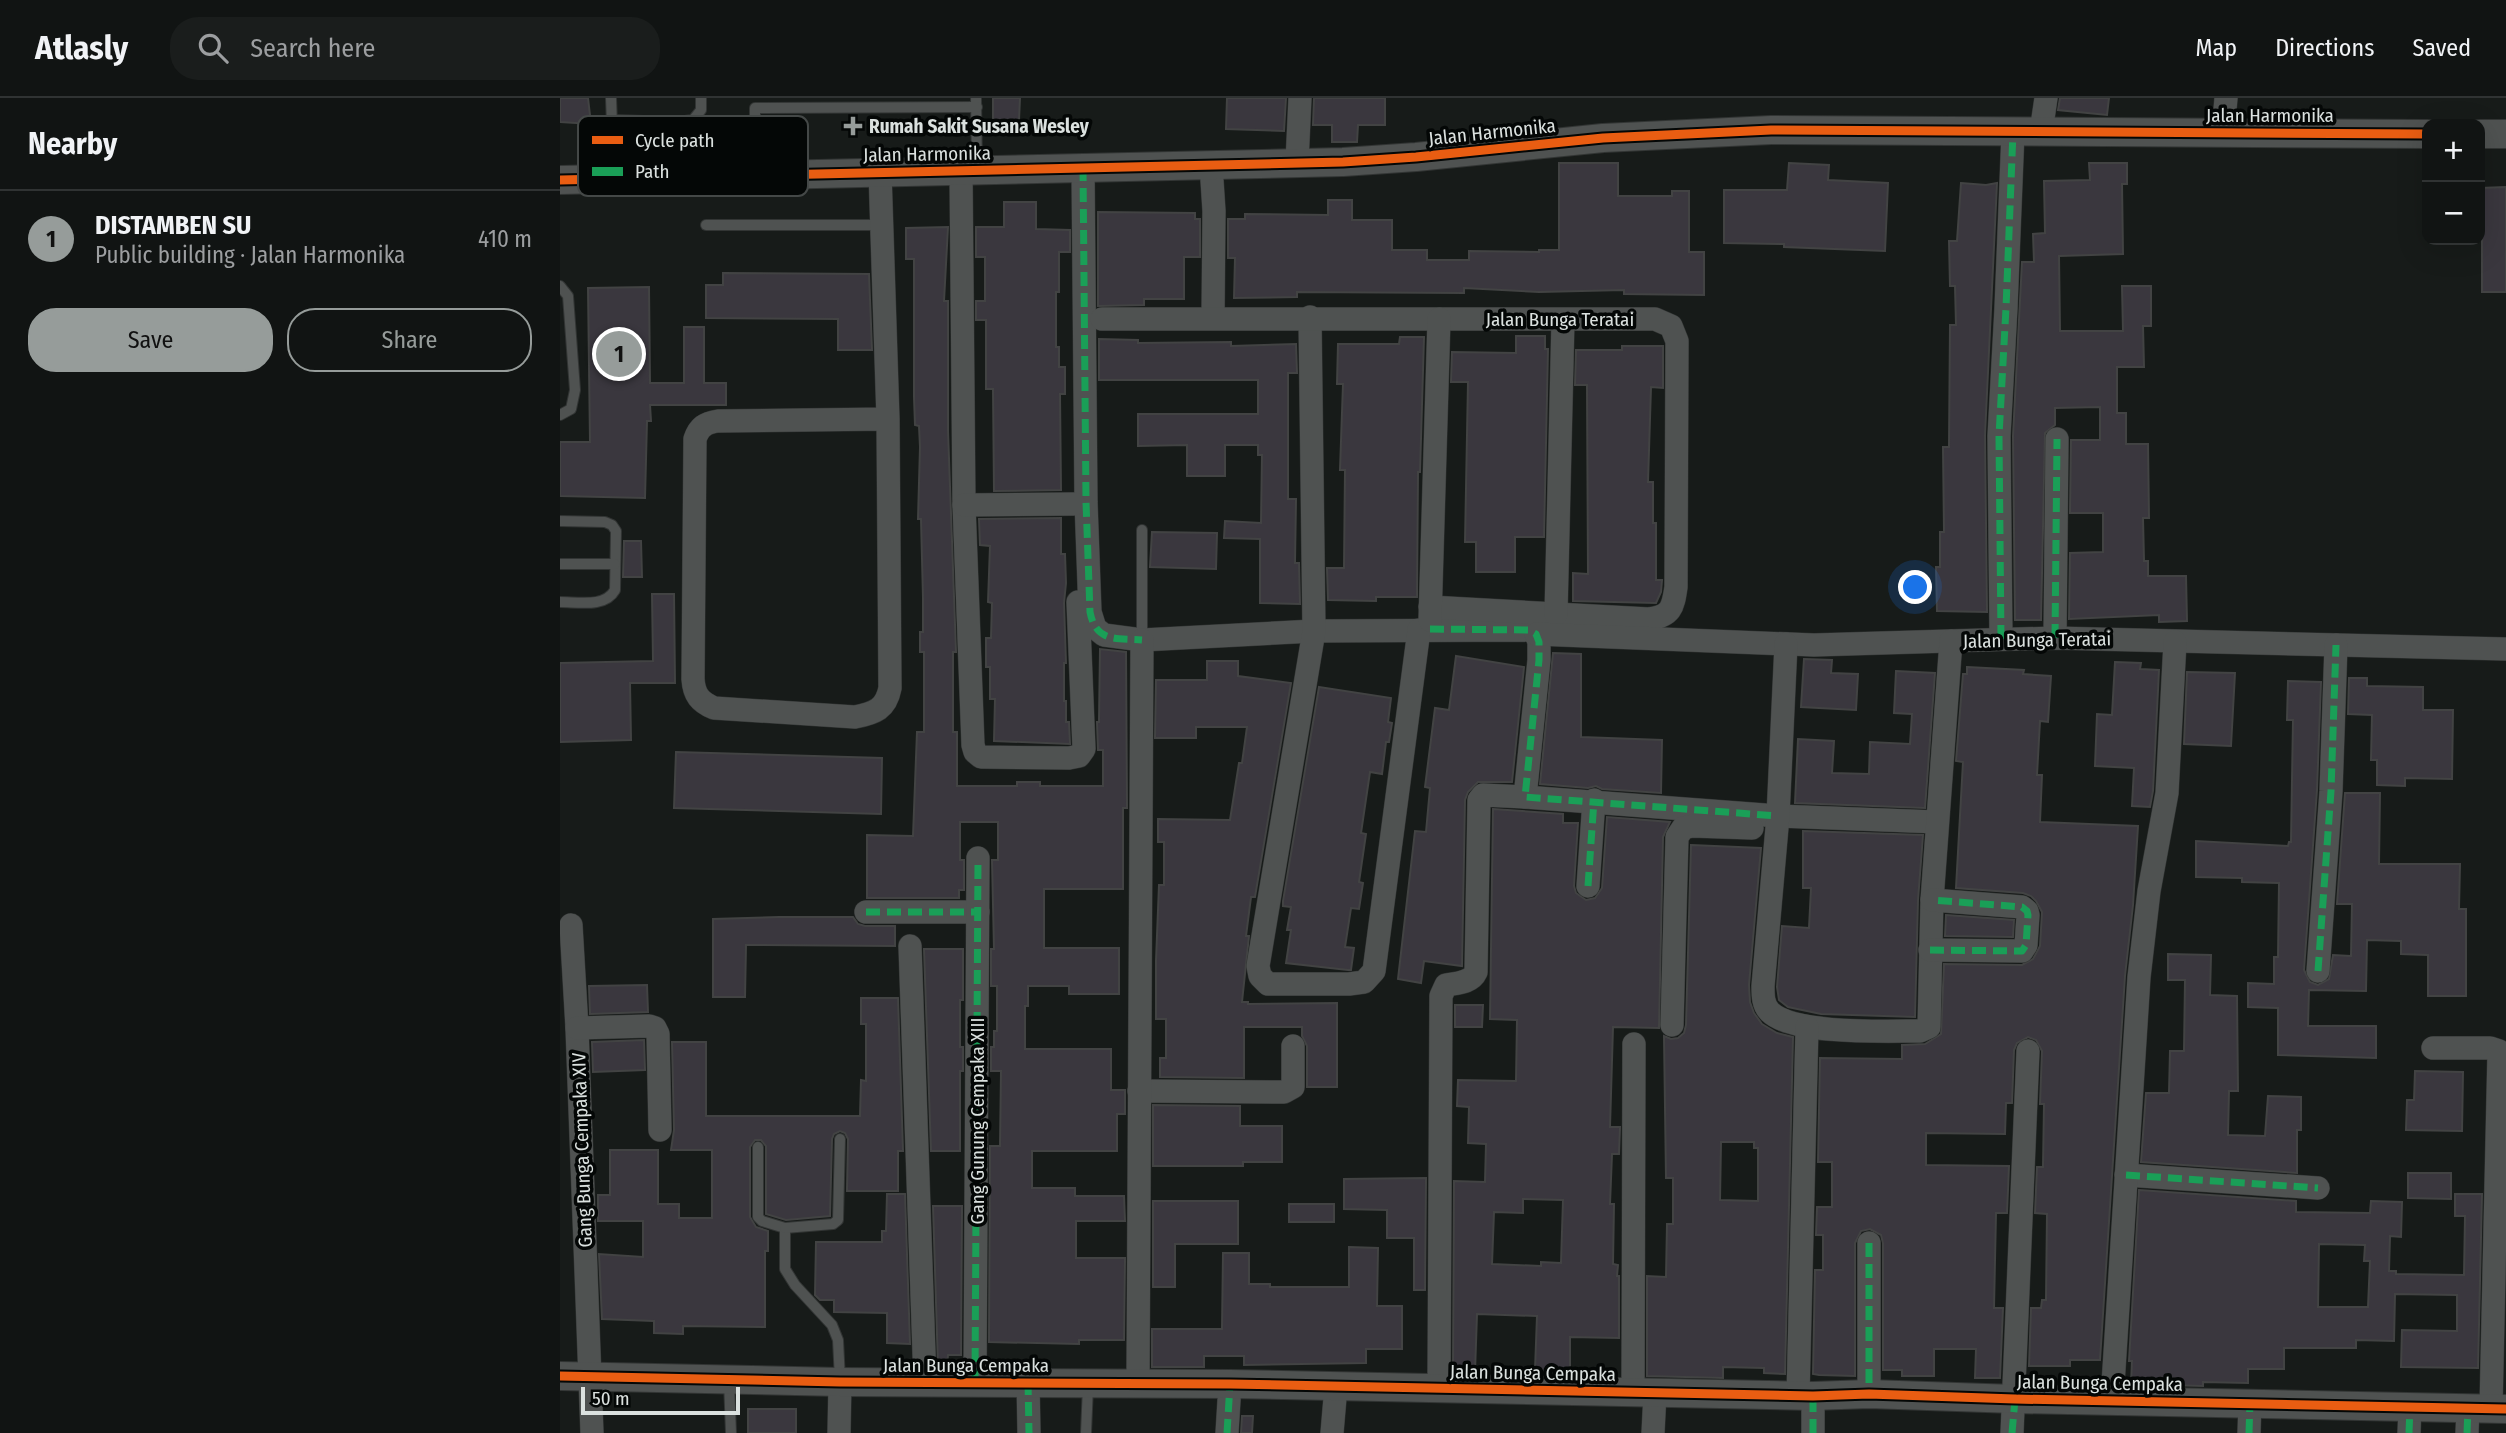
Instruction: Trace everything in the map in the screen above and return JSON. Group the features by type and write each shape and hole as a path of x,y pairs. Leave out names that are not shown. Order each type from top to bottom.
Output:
{"street":[{"path":"1297,162 1300,98"},
{"path":"2001,639 1999,436 2027,132 2046,98"},
{"path":"2223,133 2226,98"},
{"name":"Jalan Harmonika","path":"808,174 1416,157 1603,138 1771,130 2422,134"},
{"path":"2485,134 2506,134"},
{"path":"1211,164 1214,211 1213,318"},
{"path":"969,170 964,505 975,752 981,757 1069,758 1079,756 1084,749 1074,504 1076,167"},
{"name":"Jalan Bunga Teratai","path":"1076,167 1090,612 1095,628 1104,635 1142,640 1556,614 1657,618 1666,615 1672,608 1676,587 1675,333 1664,322 1655,319 1102,318"},
{"path":"880,172 888,419 888,699 881,709 855,716 714,708 705,704 697,698 693,679 697,432 708,423 718,421 888,419"},
{"name":"Jalan Harmonika","path":"560,180 578,179"},
{"path":"1310,317 1314,631 1258,967 1260,976 1268,984 1349,984 1364,982 1374,971 1426,622 1439,319"},
{"path":"1556,614 1563,320"},
{"path":"2055,638 2057,439"},
{"path":"964,505 1074,504"},
{"path":"1426,622 1529,630 1536,634 1786,644 1951,641"},
{"path":"1525,797 1539,660 1536,634"},
{"name":"Jalan Bunga Teratai","path":"1807,1027 1924,1031 1929,1027 1932,900 1951,641 2055,638 2506,649"},
{"path":"1138,1383 1142,640"},
{"path":"2112,1400 2141,965 2149,891 2166,793 2175,642"},
{"path":"1786,644 1777,822 1763,997 1772,1014 1807,1027 1806,1396 1813,1433"},
{"path":"2318,971 2336,645"},
{"path":"1439,1389 1441,996 1447,985 1467,981 1474,977 1476,972 1479,800 1483,795 1594,800 1777,822"},
{"path":"1588,886 1594,800"},
{"path":"1672,1025 1677,837 1683,828 1692,825 1777,822 1937,822"},
{"name":"Gang Gunung Cempaka XIII","path":"975,1383 978,859"},
{"path":"1930,950 2022,951 2026,944 2028,915 2022,907 1932,900"},
{"path":"866,912 978,912"},
{"name":"Gang Bunga Cempaka XIV","path":"571,925 592,1433"},
{"path":"910,946 925,1382"},
{"path":"577,1028 649,1026 659,1034 660,1130"},
{"path":"1634,1044 1644,1393 1653,1433"},
{"path":"1139,1091 1283,1092 1293,1087 1293,1046"},
{"path":"2433,1048 2490,1048 2499,1051 2483,1415"},
{"path":"2012,1433 2028,1051"},
{"path":"2126,1175 2318,1188"},
{"path":"1869,1243 1870,1394"},
{"name":"Jalan Bunga Cempaka","path":"560,1376 840,1382 1230,1384 1806,1396 1870,1394 2250,1402 2410,1420 2483,1415"},
{"path":"1028,1381 1029,1433"},
{"path":"839,1433 840,1382"},
{"path":"1227,1433 1230,1384"},
{"path":"1332,1433 1336,1386"},
{"path":"2249,1433 2250,1402"}],"lane":[{"path":"611,98 611,116"},
{"path":"696,116 701,110 701,98"},
{"path":"755,103 976,102 969,170"},
{"path":"706,225 882,225"},
{"path":"560,286 568,296 575,390 571,409 560,415"},
{"path":"560,521 605,522 612,525 616,531 615,590 611,597 604,601 560,602"},
{"path":"1142,530 1142,640"},
{"path":"560,564 615,564"},
{"path":"758,1147 758,1217 762,1221 785,1228 833,1224 838,1220 839,1139"},
{"path":"785,1228 785,1269 795,1286 832,1325 838,1340 840,1382"},
{"path":"729,1379 731,1433"},
{"path":"1086,1433 1088,1383"}],"building":[{"path":"560,98 588,98 590,116 578,116 578,123 560,122"},
{"path":"993,98 1020,98 1019,120 993,120"},
{"path":"1227,98 1286,98 1284,131 1226,129"},
{"path":"1314,98 1385,98 1385,125 1358,125 1357,142 1332,142 1332,125 1313,125"},
{"path":"2060,98 2109,98 2107,115 2058,110"},
{"path":"1559,163 1618,163 1618,196 1672,196 1672,191 1689,191 1689,252 1704,252 1704,295 1624,294 1624,290 1539,292 1464,288 1464,293 1297,292 1297,297 1234,298 1235,258 1228,258 1228,219 1245,219 1245,214 1328,215 1328,200 1352,200 1352,220 1392,220 1392,250 1427,250 1427,260 1469,260 1469,251 1559,250"},
{"path":"1789,163 1829,165 1828,180 1888,183 1885,251 1724,243 1724,190 1787,190"},
{"path":"2089,163 2127,163 2127,184 2122,184 2123,254 2059,256 2060,331 2123,331 2122,286 2151,286 2151,326 2143,326 2144,367 2117,367 2117,413 2126,413 2126,444 2148,444 2149,518 2143,518 2144,561 2148,561 2148,576 2186,576 2187,621 2159,622 2159,615 2069,619 2070,553 2103,552 2103,513 2070,513 2071,440 2100,440 2100,407 2055,408 2055,425 2045,433 2041,620 2015,620 2013,436 2022,262 2034,262 2033,234 2045,233 2044,181 2090,180"},
{"path":"1961,183 1997,183 1985,435 1987,612 1937,611 1936,567 1940,567 1940,532 1944,532 1943,447 1949,447 1950,325 1956,325 1955,286 1950,286 1949,241 1957,241"},
{"path":"2506,187 2506,292 2482,292 2485,188"},
{"path":"1004,202 1036,202 1036,229 1070,230 1070,252 1059,252 1059,292 1056,292 1056,347 1059,347 1059,367 1065,367 1065,394 1060,394 1061,490 994,491 993,389 986,389 986,320 976,320 976,301 985,301 985,257 976,257 976,227 1004,227"},
{"path":"1098,212 1195,213 1195,219 1200,219 1200,257 1184,257 1184,299 1144,299 1144,305 1098,306"},
{"path":"948,227 944,301 948,301 948,431 956,652 953,652 953,732 957,732 957,786 1017,786 1017,782 1040,782 1040,786 1103,786 1103,750 1098,750 1097,722 1100,649 1126,652 1127,808 1123,808 1123,889 1044,889 1044,948 1119,948 1119,994 1069,994 1069,986 1028,986 1028,1006 1025,1006 1025,1049 1111,1049 1111,1090 1125,1090 1125,1114 1117,1114 1117,1151 1032,1151 1032,1188 1075,1188 1075,1196 1124,1196 1125,1221 1076,1221 1076,1258 1125,1258 1124,1340 1079,1340 1079,1344 989,1342 990,1146 1000,1146 1001,1071 991,1071 991,1047 994,1047 994,1031 997,1031 997,986 991,986 991,949 994,949 992,860 998,860 998,822 960,822 960,860 964,860 964,890 959,890 959,898 867,898 867,835 913,836 917,732 924,732 924,652 920,652 920,632 923,632 921,519 918,519 920,447 919,426 915,425 914,397 914,259 906,259 906,228"},
{"path":"723,273 869,274 872,350 838,350 838,319 706,318 706,285 723,285"},
{"path":"649,287 650,383 684,383 684,327 704,327 704,383 726,383 726,405 650,405 651,421 647,421 645,498 560,496 560,442 590,442 588,288"},
{"path":"1516,336 1545,336 1545,349 1548,349 1544,537 1515,537 1515,572 1476,572 1476,542 1465,542 1468,382 1451,382 1452,352 1516,353"},
{"path":"1400,337 1424,337 1418,472 1417,597 1376,597 1376,601 1328,600 1327,568 1344,568 1345,470 1340,470 1343,384 1337,384 1338,344 1399,344"},
{"path":"1099,339 1138,340 1138,343 1231,342 1231,346 1296,344 1297,373 1288,373 1288,499 1296,499 1295,563 1299,563 1300,604 1260,603 1260,539 1224,538 1225,521 1261,523 1262,455 1258,455 1258,445 1225,445 1225,476 1187,476 1187,445 1138,446 1138,414 1258,414 1258,380 1099,380"},
{"path":"1622,346 1663,346 1663,388 1651,387 1648,482 1653,482 1656,580 1662,580 1661,592 1656,603 1573,601 1573,573 1588,574 1587,385 1575,385 1576,350 1622,350"},
{"path":"1061,518 1061,554 1065,554 1066,583 1064,701 1070,744 994,741 995,699 990,699 990,667 986,667 986,638 991,638 992,603 988,602 990,546 980,545 979,519"},
{"path":"1152,532 1217,533 1216,569 1150,567"},
{"path":"624,541 641,541 642,577 623,577"},
{"path":"652,594 674,594 675,683 630,683 631,740 560,742 560,663 653,661"},
{"path":"1553,653 1581,654 1581,737 1662,740 1661,793 1602,789 1596,786 1588,788 1540,784"},
{"path":"1456,656 1524,667 1512,782 1478,782 1468,792 1465,800 1462,966 1424,961 1421,983 1398,979 1415,831 1426,832 1430,788 1425,787 1435,708 1449,710"},
{"path":"1804,659 1832,660 1831,673 1858,674 1856,710 1801,707"},
{"path":"1207,661 1238,661 1238,676 1291,683 1255,897 1251,897 1242,1002 1337,1003 1337,1087 1307,1087 1307,1046 1302,1036 1302,1027 1244,1027 1244,1078 1160,1077 1160,1058 1166,1058 1166,1019 1156,1019 1159,885 1164,885 1164,842 1158,842 1158,819 1230,820 1247,727 1196,727 1196,738 1155,738 1156,680 1207,680"},
{"path":"2115,662 2141,663 2140,669 2159,670 2150,807 2132,806 2134,768 2095,766 2097,714 2112,715"},
{"path":"1967,667 2024,670 2023,674 2051,676 2048,722 2040,721 2037,775 2042,775 2040,822 2138,826 2125,976 2100,1360 2070,1360 2070,1366 2029,1366 2031,1308 2041,1308 2042,1300 2046,1300 2047,1214 2035,1213 2037,1167 2043,1167 2044,1104 2040,1104 2042,1051 2036,1040 2028,1037 2017,1043 2014,1050 2012,1103 2006,1103 2005,1134 1926,1133 1926,1165 2009,1166 2007,1213 1996,1213 1994,1308 2003,1308 2000,1378 1975,1378 1976,1349 1934,1349 1934,1376 1902,1376 1902,1370 1883,1370 1883,1243 1881,1235 1870,1229 1861,1231 1855,1243 1855,1376 1813,1374 1815,1270 1823,1270 1823,1235 1816,1235 1817,1207 1832,1207 1832,1162 1818,1162 1820,1058 1902,1059 1902,1045 1925,1044 1941,1034 1944,964 2022,965 2033,959 2040,946 2042,912 2031,896 2023,893 1956,888 1963,762 1956,761 1963,674 1967,674"},
{"path":"1896,671 1935,673 1925,808 1795,803 1798,739 1834,741 1832,773 1869,774 1870,742 1910,744 1912,714 1894,713"},
{"path":"2187,672 2235,673 2231,746 2184,744"},
{"path":"2349,678 2367,678 2367,686 2423,687 2423,710 2453,710 2452,779 2405,778 2405,786 2377,785 2377,760 2371,760 2372,715 2348,714"},
{"path":"2288,681 2321,682 2317,790 2304,970 2310,982 2318,985 2329,979 2333,955 2351,956 2352,904 2337,904 2345,793 2380,793 2379,864 2460,864 2459,909 2466,909 2466,996 2428,996 2428,955 2401,954 2401,941 2367,940 2366,991 2309,990 2308,1026 2376,1026 2376,1058 2278,1055 2278,1008 2248,1007 2248,983 2274,984 2274,957 2278,957 2279,883 2242,882 2242,878 2196,877 2196,841 2288,846 2291,842 2293,720 2287,720"},
{"path":"1319,687 1391,698 1388,722 1392,723 1389,742 1386,742 1382,774 1370,772 1361,833 1366,834 1359,882 1363,883 1359,909 1351,908 1345,947 1354,948 1351,970 1286,963 1291,907 1283,906 1283,901"},
{"path":"676,752 882,758 881,814 674,808"},
{"path":"1493,809 1563,814 1563,823 1578,823 1574,886 1576,893 1586,900 1595,898 1602,888 1607,817 1670,822 1663,837 1659,1028 1613,1027 1610,1127 1620,1127 1619,1154 1612,1154 1610,1204 1614,1204 1613,1264 1618,1265 1619,1276 1619,1338 1570,1337 1570,1371 1535,1370 1537,1316 1477,1314 1475,1372 1453,1372 1454,1181 1485,1182 1486,1144 1468,1143 1469,1107 1457,1106 1458,1080 1516,1081 1517,1020 1490,1019","holes":["1523,1199 1563,1200 1561,1263 1541,1262 1541,1266 1492,1264 1494,1212 1523,1213"]},
{"path":"1803,831 1923,835 1918,900 1915,1017 1821,1014 1788,1007 1779,1000 1777,987 1782,926 1809,928 1811,888 1803,888"},
{"path":"1691,845 1761,848 1749,985 1750,1002 1762,1024 1777,1033 1793,1037 1785,1374 1764,1373 1764,1368 1723,1367 1723,1378 1647,1376 1647,1276 1666,1277 1667,1224 1673,1224 1673,1178 1666,1178 1664,1036 1678,1038 1684,1033","holes":["1721,1142 1754,1142 1754,1148 1758,1148 1758,1201 1720,1200"]},
{"path":"1946,915 2014,920 2013,937 1945,936"},
{"path":"853,917 858,924 865,926 895,926 895,946 746,945 745,997 713,997 713,919"},
{"path":"924,949 963,949 963,1000 960,1000 963,1071 960,1071 960,1151 931,1151"},
{"path":"2168,954 2211,955 2210,995 2237,996 2238,1091 2229,1091 2228,1135 2265,1136 2268,1096 2301,1097 2301,1130 2297,1130 2297,1173 2141,1162 2146,1093 2169,1093 2170,1051 2184,1051 2185,980 2168,980"},
{"path":"647,985 648,1012 590,1014 589,986"},
{"path":"861,998 898,998 903,1151 898,1151 898,1191 847,1191 848,1139 845,1133 840,1131 834,1134 832,1139 830,1216 786,1220 766,1214 766,1146 761,1140 755,1140 750,1147 750,1217 756,1227 768,1231 768,1251 765,1251 765,1327 683,1326 683,1334 654,1333 654,1321 602,1319 599,1254 643,1257 643,1221 598,1221 598,1195 610,1195 610,1150 658,1150 658,1204 679,1204 679,1218 712,1218 712,1150 671,1150 674,1130 672,1042 706,1042 706,1116 860,1116 861,1080 866,1081 866,1024 861,1024"},
{"path":"1455,1005 1483,1005 1482,1027 1455,1027"},
{"path":"644,1040 645,1070 593,1072 592,1042"},
{"path":"2415,1071 2463,1072 2462,1131 2406,1130 2407,1100 2414,1100"},
{"path":"1153,1105 1240,1106 1240,1126 1282,1126 1282,1162 1243,1162 1243,1166 1153,1166"},
{"path":"2408,1173 2451,1173 2451,1199 2408,1198"},
{"path":"1426,1178 1425,1290 1414,1290 1414,1238 1387,1238 1387,1210 1344,1209 1344,1179"},
{"path":"2139,1190 2296,1201 2296,1212 2370,1213 2371,1201 2402,1202 2401,1237 2390,1236 2389,1271 2396,1271 2396,1274 2464,1275 2465,1216 2455,1216 2455,1194 2482,1194 2478,1368 2401,1367 2402,1330 2457,1331 2457,1295 2395,1294 2394,1341 2356,1340 2356,1348 2284,1348 2284,1369 2248,1369 2248,1383 2203,1382 2203,1386 2131,1384 2132,1361 2129,1361","holes":["2319,1244 2365,1245 2364,1261 2370,1261 2368,1307 2318,1307"]},
{"path":"887,1194 905,1194 910,1344 887,1343 887,1313 834,1312 834,1300 820,1300 815,1295 816,1242 882,1242 882,1231 886,1231"},
{"path":"1153,1201 1238,1201 1238,1244 1175,1244 1175,1287 1153,1287"},
{"path":"1289,1204 1334,1204 1334,1222 1289,1222"},
{"path":"933,1206 962,1206 961,1355 948,1355 947,1366 938,1366"},
{"path":"1349,1247 1378,1248 1377,1306 1402,1306 1402,1349 1366,1349 1366,1363 1244,1365 1244,1356 1204,1356 1204,1367 1152,1367 1152,1329 1222,1329 1223,1253 1249,1253 1249,1284 1270,1284 1270,1287 1349,1287"},
{"path":"748,1409 796,1409 796,1433 748,1433"},
{"path":"1242,1416 1253,1416 1252,1433 1241,1433"}],"marked path":[{"path":"2001,639 1999,436 2013,132"},
{"path":"1083,167 1086,502 1090,612 1093,622 1102,634 1142,640"},
{"path":"2055,638 2057,439"},
{"path":"1430,629 1529,630 1536,634 1539,660 1525,797 1778,816"},
{"path":"2318,971 2331,791 2336,645"},
{"path":"1588,886 1594,800"},
{"path":"975,1383 978,858"},
{"path":"1930,950 2022,951 2026,945 2028,915 2022,907 1932,900"},
{"path":"866,912 978,912"},
{"path":"2126,1175 2318,1188"},
{"path":"1869,1243 1869,1394"},
{"path":"1028,1381 1029,1433"},
{"path":"1227,1433 1230,1384"},
{"path":"1813,1396 1813,1433"},
{"path":"2012,1433 2015,1399"},
{"path":"2249,1433 2250,1402"},
{"path":"2409,1433 2410,1407"},
{"path":"2467,1433 2468,1408"}],"cycle path":[{"path":"808,174 1343,162 1603,138 1771,130 2422,134"},
{"path":"560,180 578,180"},
{"path":"560,1376 840,1382 1230,1384 1813,1396 1869,1394 2506,1409"}],"place":[{"name":"Rumah Sakit Susana Wesley","path":"853,126"},
{"name":"DISTAMBEN SU","path":"619,354"}]}
